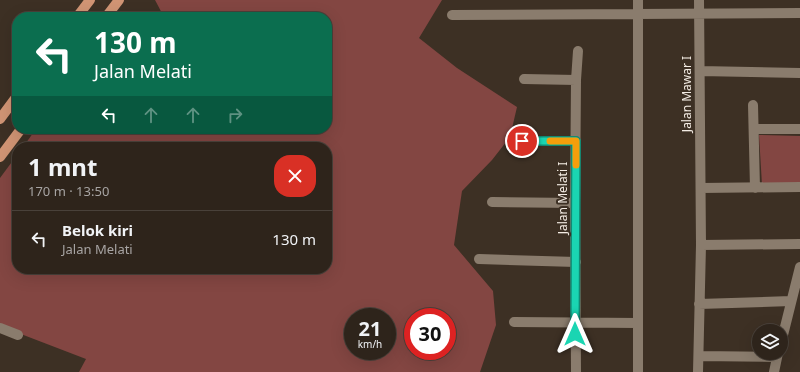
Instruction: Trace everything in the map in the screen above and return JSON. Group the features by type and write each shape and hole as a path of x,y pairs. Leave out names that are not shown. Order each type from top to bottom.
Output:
{"main road":[{"path":"81,12 90,0"},
{"path":"110,12 119,0"},
{"path":"0,119 12,103"},
{"path":"0,157 17,134"}],"street":[{"path":"638,0 638,372"},
{"name":"Jalan Mawar I","path":"698,372 702,245 699,0"},
{"path":"452,14 800,13"},
{"name":"Jalan Melati I","path":"576,372 575,203 576,80 578,51"},
{"path":"700,71 800,73"},
{"path":"524,80 576,80"},
{"path":"753,105 755,188"},
{"path":"754,129 800,129"},
{"path":"522,141 576,141"},
{"path":"701,188 800,187"},
{"path":"492,202 575,203"},
{"path":"702,245 800,244"},
{"path":"479,259 576,262"},
{"path":"786,324 800,268"},
{"path":"699,304 791,301"},
{"path":"514,322 638,323"},
{"path":"0,328 18,335"},
{"path":"699,356 752,355"},
{"path":"774,372 777,360"}],"shaded area":[{"path":"155,0 442,0 419,38 457,68 517,107 510,137 492,160 462,191 454,245 493,291 496,325 480,372 79,372 86,359 0,326 0,178 12,162 12,274 332,274 332,142 27,142 32,134 332,134 332,12 161,12"},
{"path":"759,135 800,136 800,184 762,185"}],"slow traffic":[{"path":"550,141 576,141 576,165"}],"route":[{"path":"522,141 576,141 575,334"}]}
